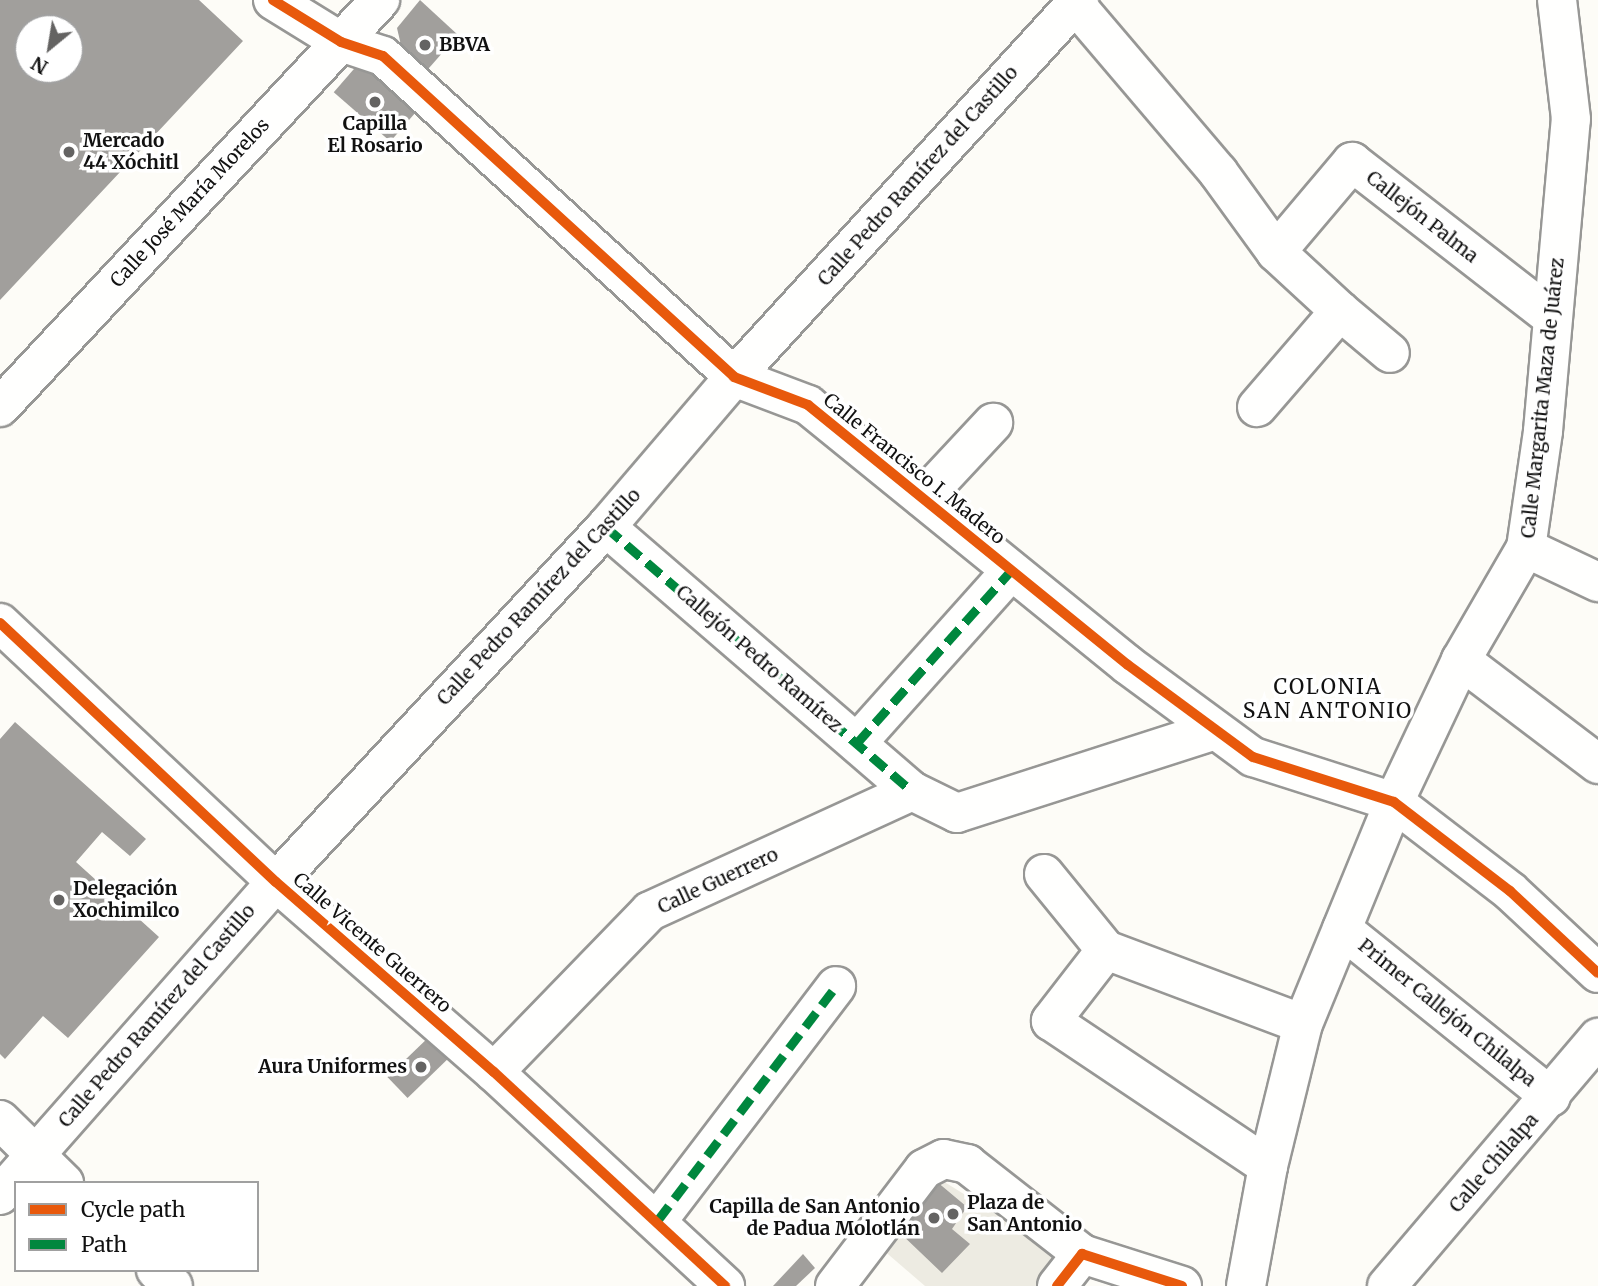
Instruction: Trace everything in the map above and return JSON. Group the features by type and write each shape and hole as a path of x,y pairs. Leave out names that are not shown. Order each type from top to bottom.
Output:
{"street":[{"name":"Calle Francisco I. Madero","path":"273,0 341,42 383,56 734,377 807,405 1011,571 1253,757 1394,802 1510,891 1598,973"},
{"name":"Calle José María Morelos","path":"0,407 380,0"},
{"name":"Calle Margarita Maza de Juárez","path":"1246,1286 1268,1166 1303,1024 1394,802 1461,660 1526,548 1553,318 1583,145 1571,119 1557,0"},
{"path":"1077,2 1218,172 1276,252 1390,353"},
{"name":"Calle Pedro Ramírez del Castillo","path":"0,1195 276,882 606,527 734,377 1077,2"},
{"name":"Callejón Palma","path":"1276,252 1352,162 1553,318"},
{"path":"1257,407 1340,311"},
{"path":"923,498 993,423"},
{"name":"Callejón Pedro Ramírez","path":"606,527 912,791 957,813 1215,730"},
{"path":"1526,548 1598,582"},
{"path":"857,743 1011,571"},
{"name":"Calle Vicente Guerrero","path":"0,623 276,882 494,1072 658,1220 725,1286"},
{"path":"1461,660 1598,764"},
{"name":"Calle Guerrero","path":"494,1072 650,911 912,791"},
{"path":"1044,874 1106,950 1303,1024"},
{"name":"Primer Callejón Chilalpa","path":"1342,929 1551,1097"},
{"path":"1106,950 1051,1021 1268,1166"},
{"path":"658,1220 836,986"},
{"name":"Calle Chilalpa","path":"1387,1286 1551,1097 1598,1038"},
{"path":"0,1120 62,1181"},
{"path":"854,1281 924,1169 944,1159 967,1164 1083,1254 1182,1286"},
{"path":"1057,1286 1083,1254"},
{"path":"158,1272 173,1286"}],"shaded area":[{"name":"Plaza de San Antonio","path":"938,1178 1061,1254 1036,1286 925,1286 882,1249"}],"building":[{"name":"Mercado 44 Xóchitl","path":"0,0 199,0 243,41 0,300"},
{"name":"BBVA","path":"420,0 458,35 422,76 403,54 397,28"},
{"name":"Capilla El Rosario","path":"360,62 417,111 390,141 334,92"},
{"name":"Delegación Xochimilco","path":"15,722 146,839 130,856 102,832 76,862 159,937 68,1038 43,1016 5,1059 0,1054 0,739"},
{"name":"Aura Uniformes","path":"432,1034 452,1055 408,1098 387,1077"},
{"name":"Capilla de San Antonio de Padua Molotlán","path":"936,1181 967,1207 952,1229 970,1244 942,1273 898,1231"},
{"path":"803,1254 815,1268 796,1286 773,1286"}],"marked path":[{"path":"606,527 912,791"},
{"path":"857,743 1011,571"},
{"path":"658,1220 836,986"}],"cycle path":[{"path":"273,0 341,42 383,56 734,377 808,405 1128,665 1253,757 1394,802 1510,891 1598,973"},
{"path":"0,623 276,882 494,1072 725,1286"},
{"path":"1057,1286 1082,1254 1182,1286"}],"place":[{"name":"BBVA","path":"425,45"},
{"name":"Capilla El Rosario","path":"375,102"},
{"name":"Mercado 44 Xóchitl","path":"69,152"},
{"name":"Delegación Xochimilco","path":"59,900"},
{"name":"Aura Uniformes","path":"421,1067"},
{"name":"Plaza de San Antonio","path":"953,1214"},
{"name":"Capilla de San Antonio de Padua Molotlán","path":"934,1218"}],"district":[{"name":"COLONIA SAN ANTONIO","path":"1328,699"}]}
